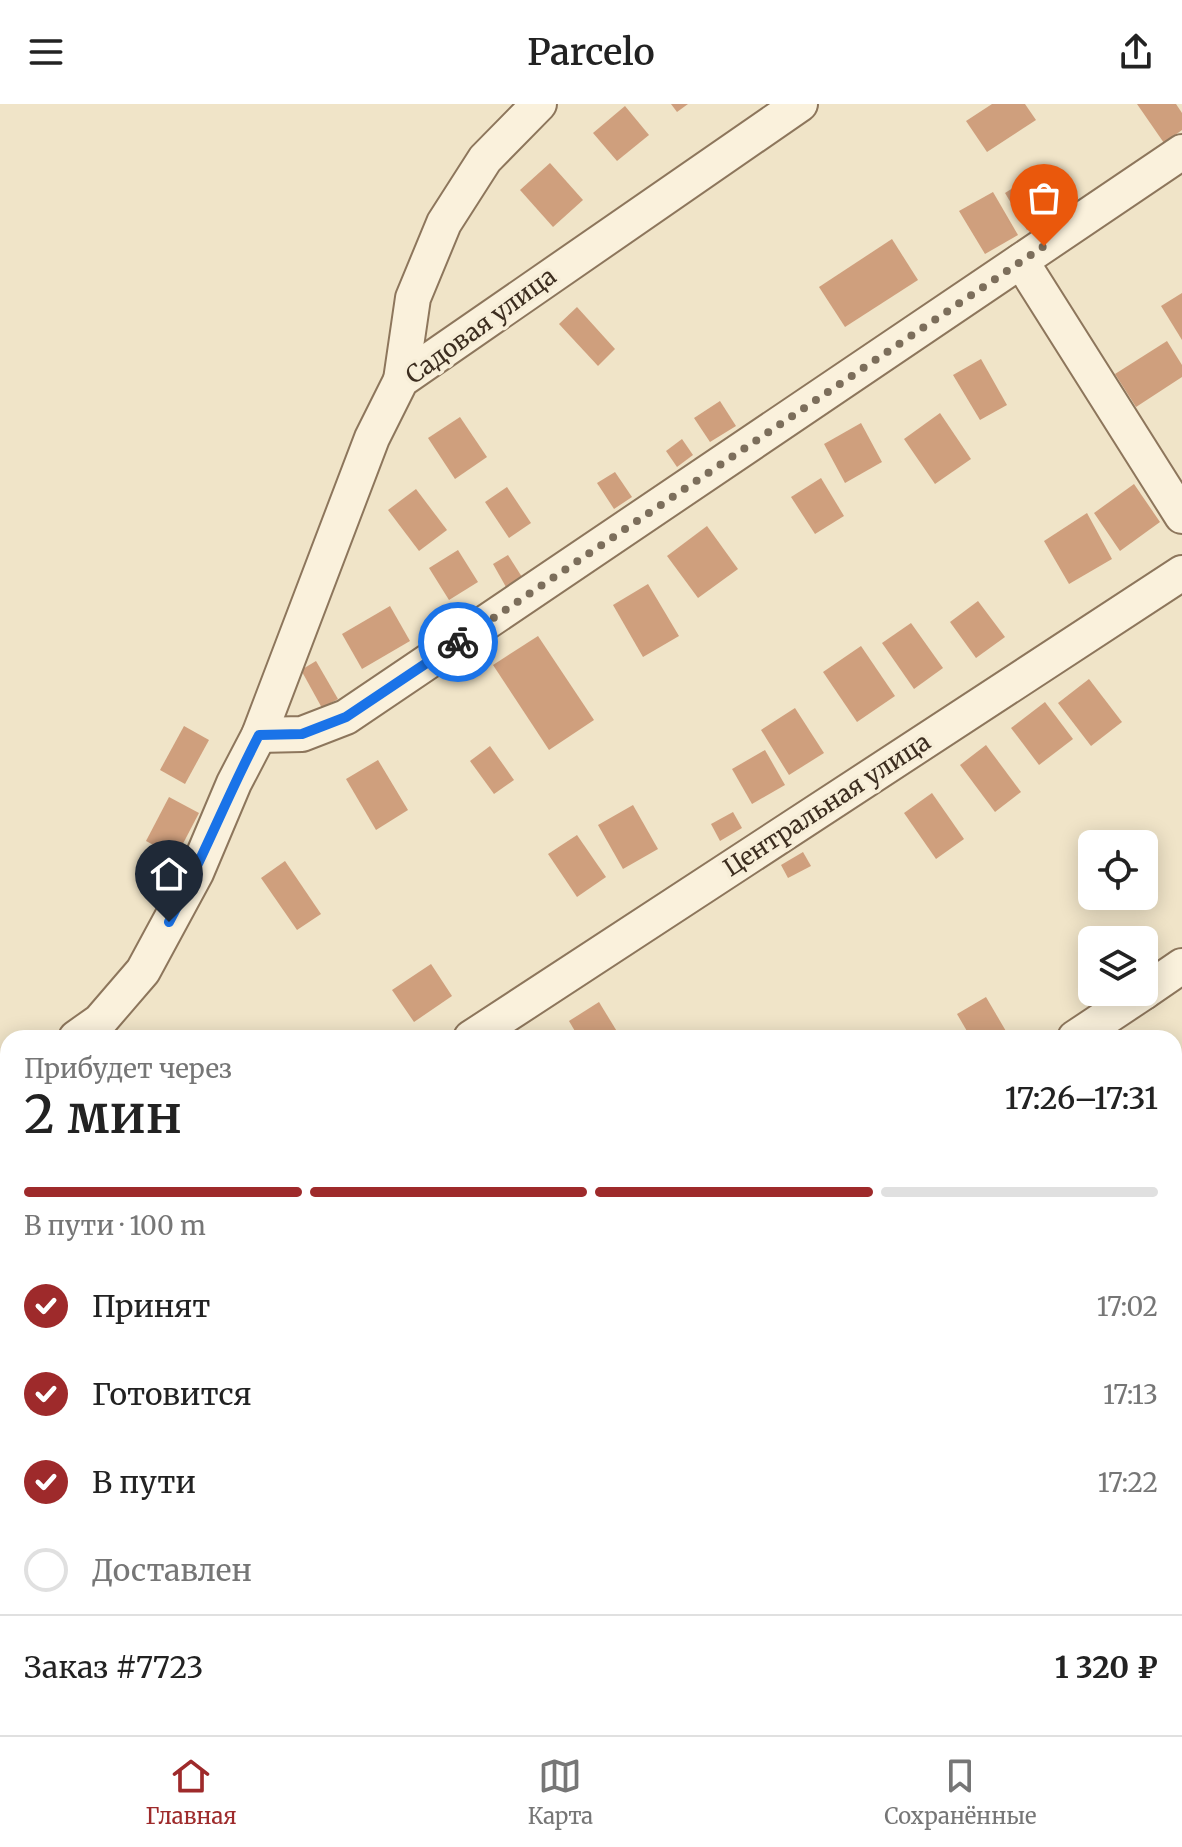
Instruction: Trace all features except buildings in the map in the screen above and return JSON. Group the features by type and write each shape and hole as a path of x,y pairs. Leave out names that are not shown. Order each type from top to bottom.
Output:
{"street":[{"path":"401,380 413,298 444,223 485,159 539,104"},
{"name":"Садовая улица","path":"87,1030 100,1021 143,971 196,873 234,783 259,735 372,438 401,380 800,104"},
{"path":"259,735 302,734 346,717 1182,152"},
{"path":"1021,261 1182,516"},
{"name":"Центральная улица","path":"483,1030 1182,573"},
{"path":"1158,982 1182,966"},
{"path":"1087,1030 1123,1006"}],"way so far":[{"path":"458,642 1044,246"}],"route":[{"path":"169,922 196,873 234,783 259,735 302,734 346,717 458,642"}]}
